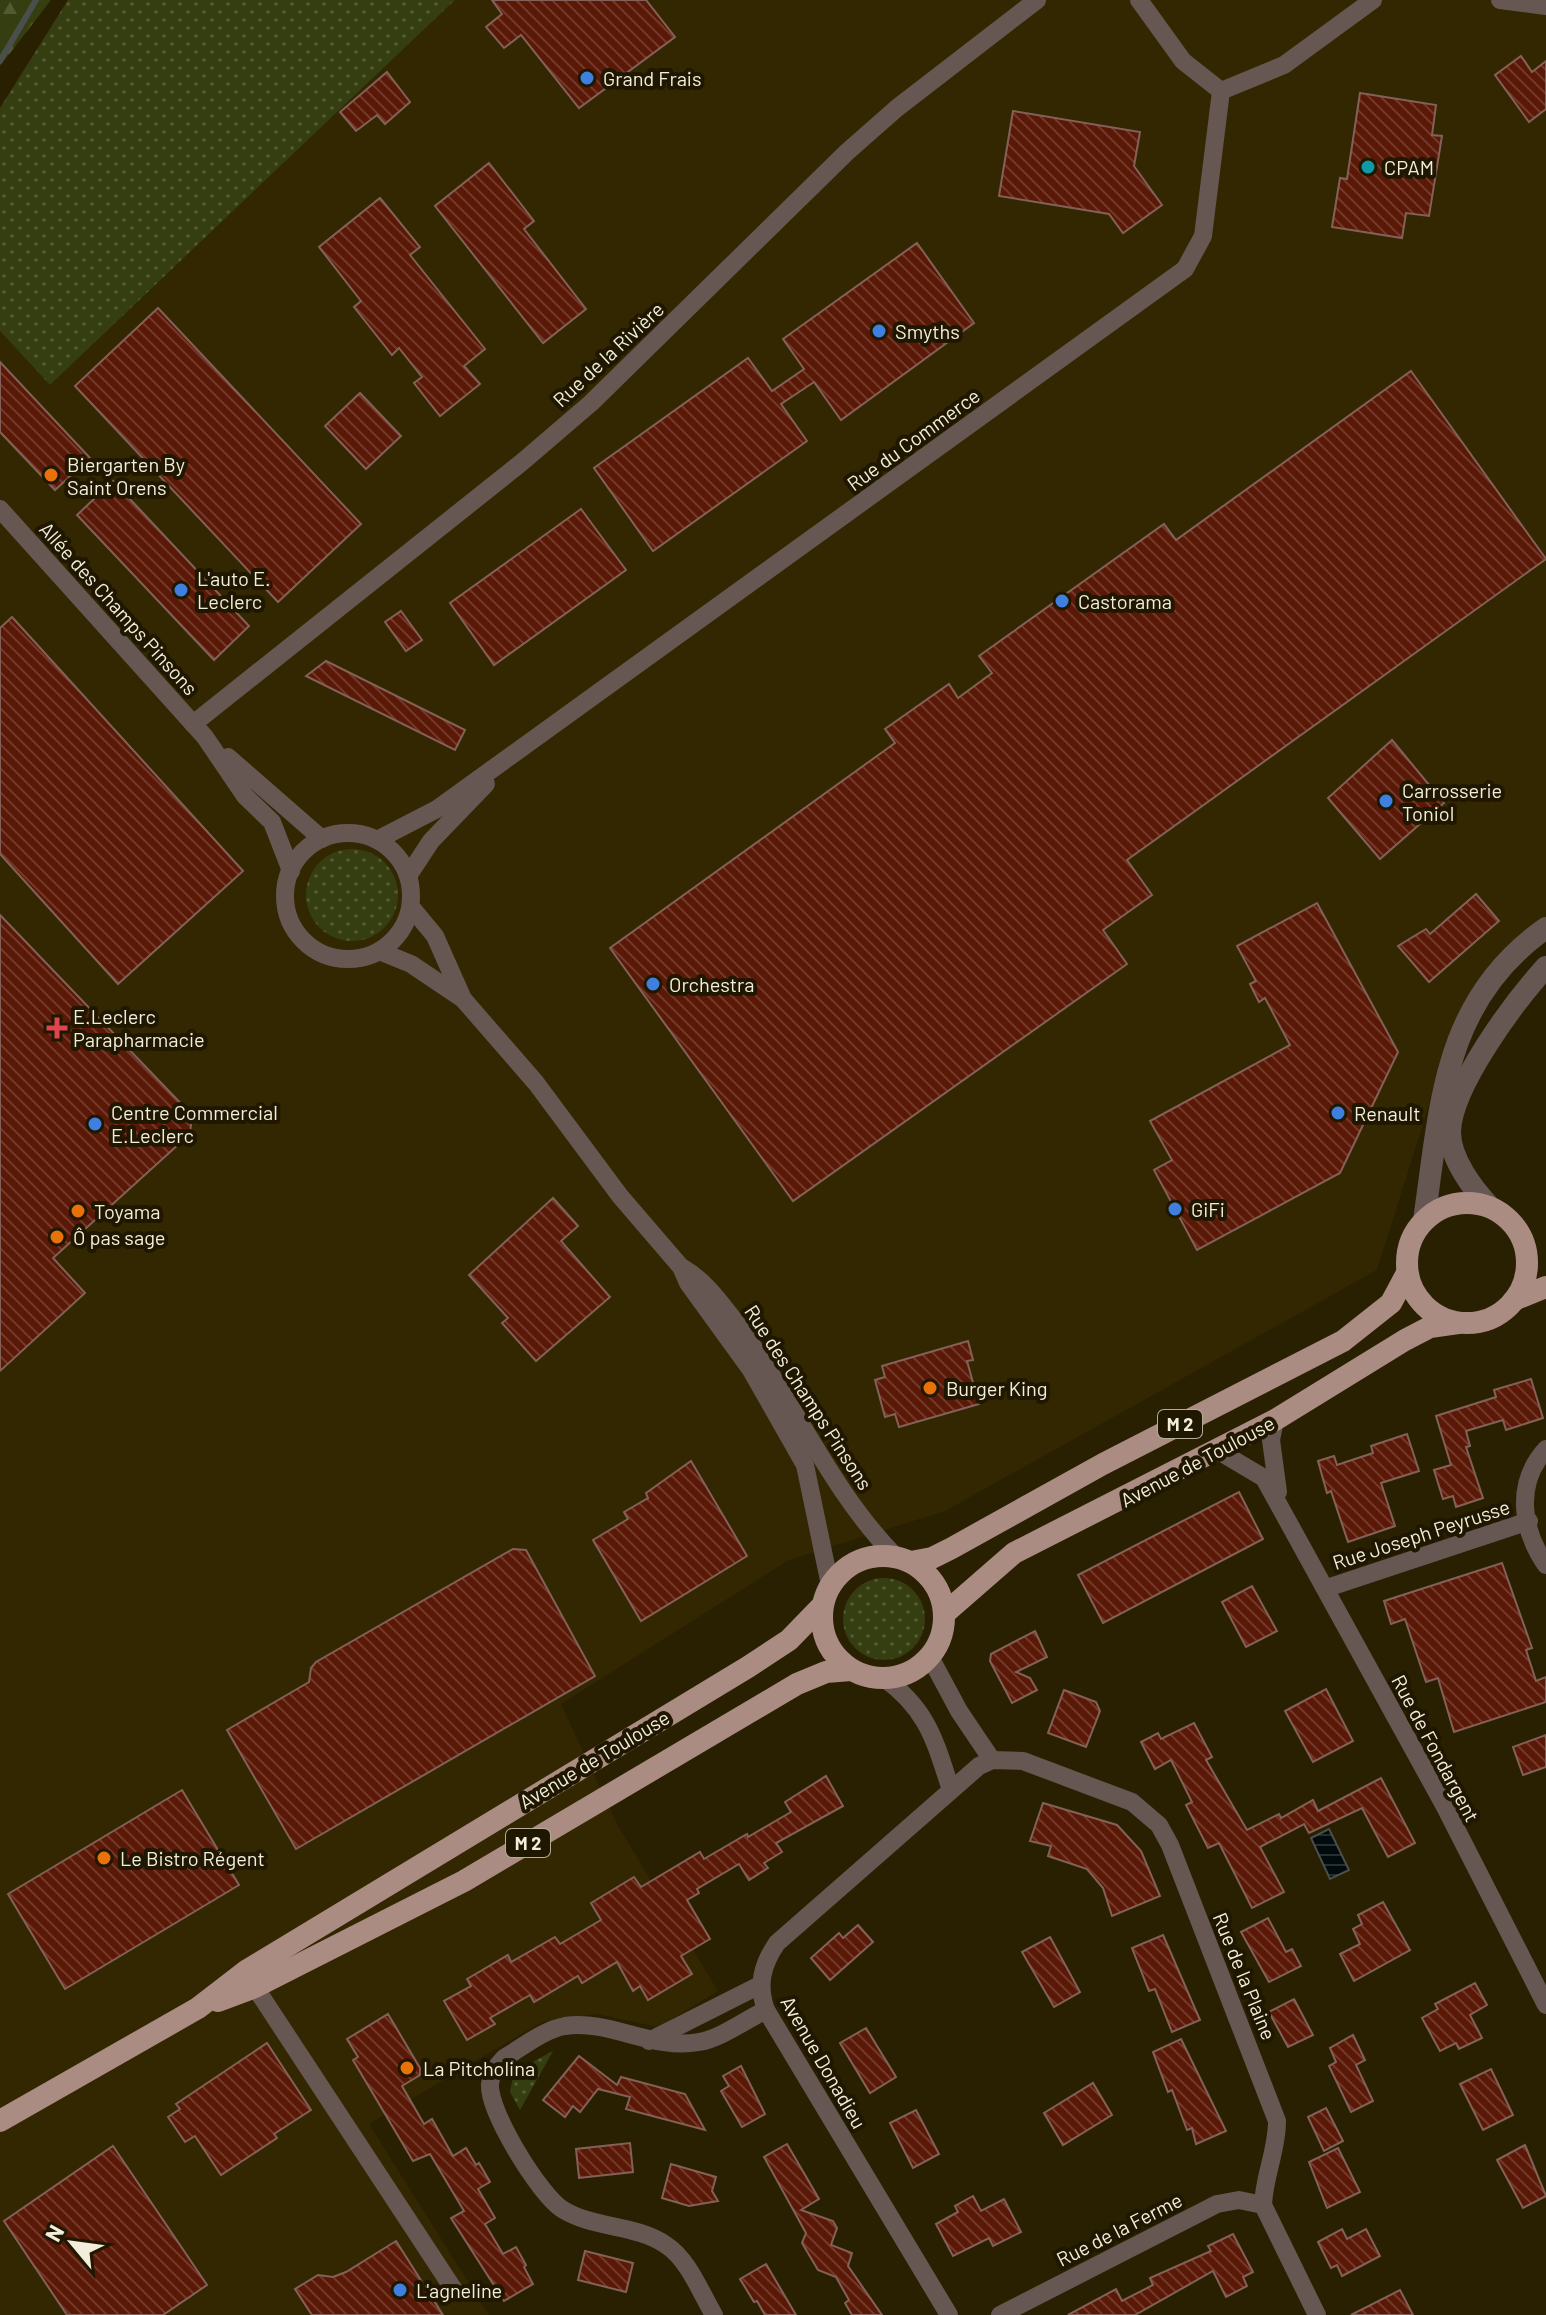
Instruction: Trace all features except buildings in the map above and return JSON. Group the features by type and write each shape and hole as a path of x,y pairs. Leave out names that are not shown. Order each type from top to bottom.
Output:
{"main road":[{"path":"1516,1299 1527,1269 1522,1238 1509,1219 1490,1207 1462,1202 1435,1211 1424,1220 1409,1244 1407,1273 1413,1291 1424,1306 1440,1317 1458,1323 1490,1319 1516,1299 1546,1287"},
{"path":"1522,1238 1546,1251"},
{"name":"Avenue de Toulouse","path":"903,1559 932,1558 1103,1464 1343,1341 1391,1303 1407,1273"},
{"name":"Avenue de Toulouse","path":"944,1614 1014,1553 1275,1420 1430,1327 1458,1323"},
{"path":"866,1558 903,1559 928,1575 940,1593 944,1614 941,1637 930,1657 909,1672 884,1678 851,1670 827,1643 822,1625 826,1596 839,1573 866,1558"},
{"name":"Avenue de Toulouse","path":"0,2121 198,2008 287,1946 748,1667 789,1640 826,1596"},
{"name":"Avenue de Toulouse","path":"198,2008 255,1987 464,1881 797,1684 826,1672 851,1670"}],"street":[{"name":"Rue de la Rivière","path":"199,731 602,392 867,134 1037,0"},
{"path":"1139,0 1183,61 1221,91 1284,65 1373,0"},
{"path":"1500,0 1546,6"},
{"name":"Rue du Commerce","path":"377,840 437,809 1185,269 1203,236 1221,91"},
{"name":"Allée des Champs Pinsons","path":"0,509 199,731 245,796 272,822 291,871"},
{"name":"Allée des Champs Pinsons","path":"199,731 322,839"},
{"name":"Rue du Commerce","path":"408,876 431,841 517,751"},
{"path":"348,833 377,840 395,853 408,876 411,907 399,934 379,951 343,959 319,952 303,940 286,908 291,871 303,853 322,839 348,833"},
{"name":"Rue des Champs Pinsons","path":"411,907 435,936 463,999"},
{"path":"1424,1220 1439,1113 1464,1026 1477,998 1496,970 1546,928"},
{"name":"Rue des Champs Pinsons","path":"379,951 411,964 463,999 536,1083 620,1196 681,1267 688,1283 775,1407 805,1465 826,1596"},
{"path":"1490,1207 1472,1188 1460,1163 1450,1134 1454,1111 1488,1043 1546,967"},
{"name":"Rue des Champs Pinsons","path":"681,1267 697,1276 755,1347 862,1518 903,1559"},
{"name":"Rue de Fondargent","path":"1275,1420 1271,1440 1274,1480 1285,1514"},
{"name":"Rue Joseph Peyrusse","path":"1546,1449 1525,1485 1522,1501 1546,1565"},
{"name":"Rue de Fondargent","path":"1217,1450 1264,1478 1327,1588 1546,2005"},
{"name":"Rue Joseph Peyrusse","path":"1327,1588 1529,1521"},
{"path":"884,1678 903,1691 929,1723 951,1790 992,1760 930,1657"},
{"name":"Rue de la Plaine","path":"992,1760 1023,1761 1132,1802 1159,1825 1170,1845 1277,2121 1277,2139 1264,2185 1263,2205"},
{"name":"Avenue Donadieu","path":"949,2315 766,2010 760,1985 768,1957 777,1943 951,1790"},
{"path":"649,2041 760,1985"},
{"path":"255,1987 454,2290"},
{"path":"714,2315 680,2258 668,2245 579,2217 550,2199 517,2149 492,2099 490,2085 497,2064 562,2027 578,2025 671,2044 700,2042 766,2010"},
{"name":"Rue de la Ferme","path":"1000,2315 1217,2204 1239,2200 1263,2205"},
{"path":"1263,2205 1317,2315"}],"shaded area":[{"path":"455,0 1546,0 1546,926 1485,988 1431,1099 1377,1270 945,1511 789,1560 561,1704 618,1826 718,1991 659,2027 596,2014 542,2022 369,2124 489,2315 0,2315 0,331 50,385"},
{"path":"1329,1829 1349,1870 1330,1879 1311,1838"}],"green space":[{"path":"0,0 51,0 0,66"},
{"path":"68,0 455,0 50,385 0,331 0,108"},
{"path":"352,849 370,852 385,862 395,877 398,895 395,913 385,928 370,938 352,941 334,938 319,928 309,913 306,895 309,877 319,862 334,852"},
{"path":"876,1578 892,1578 907,1585 918,1596 925,1619 922,1635 913,1648 892,1660 876,1660 861,1653 850,1642 843,1627 843,1611 850,1596 861,1585"},
{"path":"553,2051 520,2110 510,2092 514,2072"}],"waterway":[{"path":"0,61 36,0"}],"place":[{"name":"Grand Frais","path":"587,78"},
{"name":"CPAM","path":"1368,167"},
{"name":"Smyths","path":"879,331"},
{"name":"Biergarten By Saint Orens","path":"51,475"},
{"name":"L'auto E. Leclerc","path":"181,590"},
{"name":"Castorama","path":"1062,601"},
{"name":"Carrosserie Toniol","path":"1386,801"},
{"name":"Orchestra","path":"653,984"},
{"name":"E.Leclerc Parapharmacie","path":"57,1028"},
{"name":"Renault","path":"1338,1113"},
{"name":"Centre Commercial E.Leclerc","path":"95,1124"},
{"name":"GiFi","path":"1175,1209"},
{"name":"Toyama","path":"78,1211"},
{"name":"Ô pas sage","path":"57,1237"},
{"name":"Burger King","path":"930,1388"},
{"name":"Le Bistro Régent","path":"104,1858"},
{"name":"La Pitcholina","path":"407,2068"},
{"name":"L'agneline","path":"400,2290"}]}
